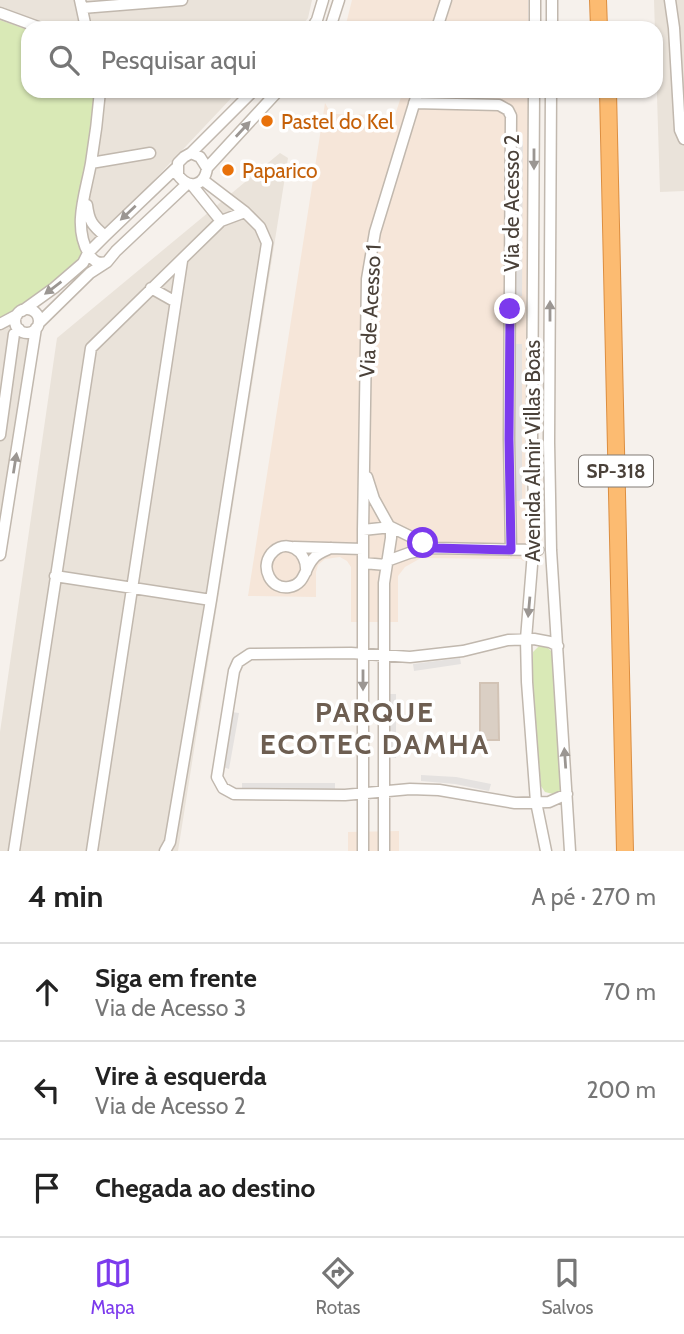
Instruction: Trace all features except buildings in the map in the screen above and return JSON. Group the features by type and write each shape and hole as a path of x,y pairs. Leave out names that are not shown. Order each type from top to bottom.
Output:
{"highway":[{"path":"598,0 599,21"},
{"path":"606,0 607,21"},
{"name":"SP-318","path":"600,98 616,851"},
{"name":"SP-318","path":"608,98 625,851"}],"street":[{"path":"81,4 182,0"},
{"path":"316,21 323,0"},
{"path":"332,21 339,0"},
{"path":"440,21 446,0"},
{"path":"535,0 535,21"},
{"path":"552,0 552,21"},
{"path":"670,0 680,130 684,139"},
{"path":"0,13 22,21"},
{"path":"674,28 684,36"},
{"path":"99,98 80,220 86,247 94,261 99,264 107,262"},
{"path":"86,247 105,236 246,98"},
{"path":"207,168 272,98"},
{"name":"Via de Acesso 1","path":"365,454 367,279 375,232 416,98"},
{"name":"Avenida Almir Villas Boas","path":"534,98 534,550 526,639 536,802 546,851"},
{"name":"Avenida Almir Villas Boas","path":"551,98 551,550 570,851"},
{"name":"Via de Acesso 2","path":"414,103 499,105 509,110 512,119 509,426 511,550"},
{"path":"91,163 150,153"},
{"path":"95,228 86,247 83,263 20,313 16,321 18,328 26,333 38,326 90,274 107,262 189,184 203,180 206,176 206,164 201,157 191,153"},
{"path":"177,167 178,175 221,221"},
{"path":"165,851 170,842 211,600 267,243 260,227 245,212 203,180"},
{"path":"85,191 89,218 95,228 105,236"},
{"path":"14,851 91,348 221,221 245,212"},
{"path":"92,851 182,261"},
{"path":"151,288 174,302"},
{"path":"0,324 28,309 35,312 38,318 0,555"},
{"path":"0,330 18,328"},
{"path":"0,435 14,334 18,328"},
{"path":"365,454 374,499 390,526 434,548"},
{"path":"363,851 365,454"},
{"path":"363,530 390,526"},
{"path":"384,851 384,583 390,526"},
{"path":"331,548 318,554 297,584 281,587 269,578 266,570 270,555 284,547 292,547 331,548 363,549"},
{"path":"292,547 304,557 306,572"},
{"path":"363,563 386,563 409,553 434,548 551,550"},
{"path":"55,576 211,600"},
{"path":"558,646 542,640 526,639 508,640 463,651 410,657 254,654 241,659 234,671 217,777 223,788 234,794 345,795 410,789 439,790 515,803 556,800 567,794"}],"shaded area":[{"path":"0,0 312,0 306,21 21,21 21,28 0,20"},
{"path":"352,0 528,0 528,21 347,21"},
{"path":"654,0 684,0 684,191 660,192 657,98 663,98 663,21 655,21"},
{"path":"95,98 231,98 86,252 81,240"},
{"path":"401,98 528,98 526,559 421,558 405,567 398,576 398,622 351,622 351,567 340,557 325,559 318,565 316,597 248,596 325,103 329,110 336,114 395,115"},
{"path":"516,141 523,141 522,296 516,296"},
{"path":"280,153 288,158 178,851 0,851 0,732 57,338"},
{"path":"13,310 31,339 0,555 0,319"},
{"path":"515,344 522,344 522,501 515,501"},
{"path":"460,658 461,664 414,671 413,664"},
{"path":"389,694 396,694 396,758 389,758"},
{"path":"232,712 239,713 229,769 223,767"},
{"path":"421,775 456,777 491,784 489,791 421,781"},
{"path":"242,783 335,783 335,790 242,790"},
{"path":"399,831 399,851 348,851 348,832"}],"green space":[{"path":"0,20 21,28 21,98 96,98 79,216 86,252 53,283 0,319"},
{"path":"539,646 547,647 553,653 562,787 553,794 545,792 541,786 533,689 533,652"}],"place":[{"name":"Pastel do Kel","path":"267,121"},
{"name":"Paparico","path":"228,170"}],"district":[{"name":"PARQUE ECOTEC DAMHA","path":"375,728"}],"route":[{"path":"423,543 434,548 511,550 510,309"}]}
